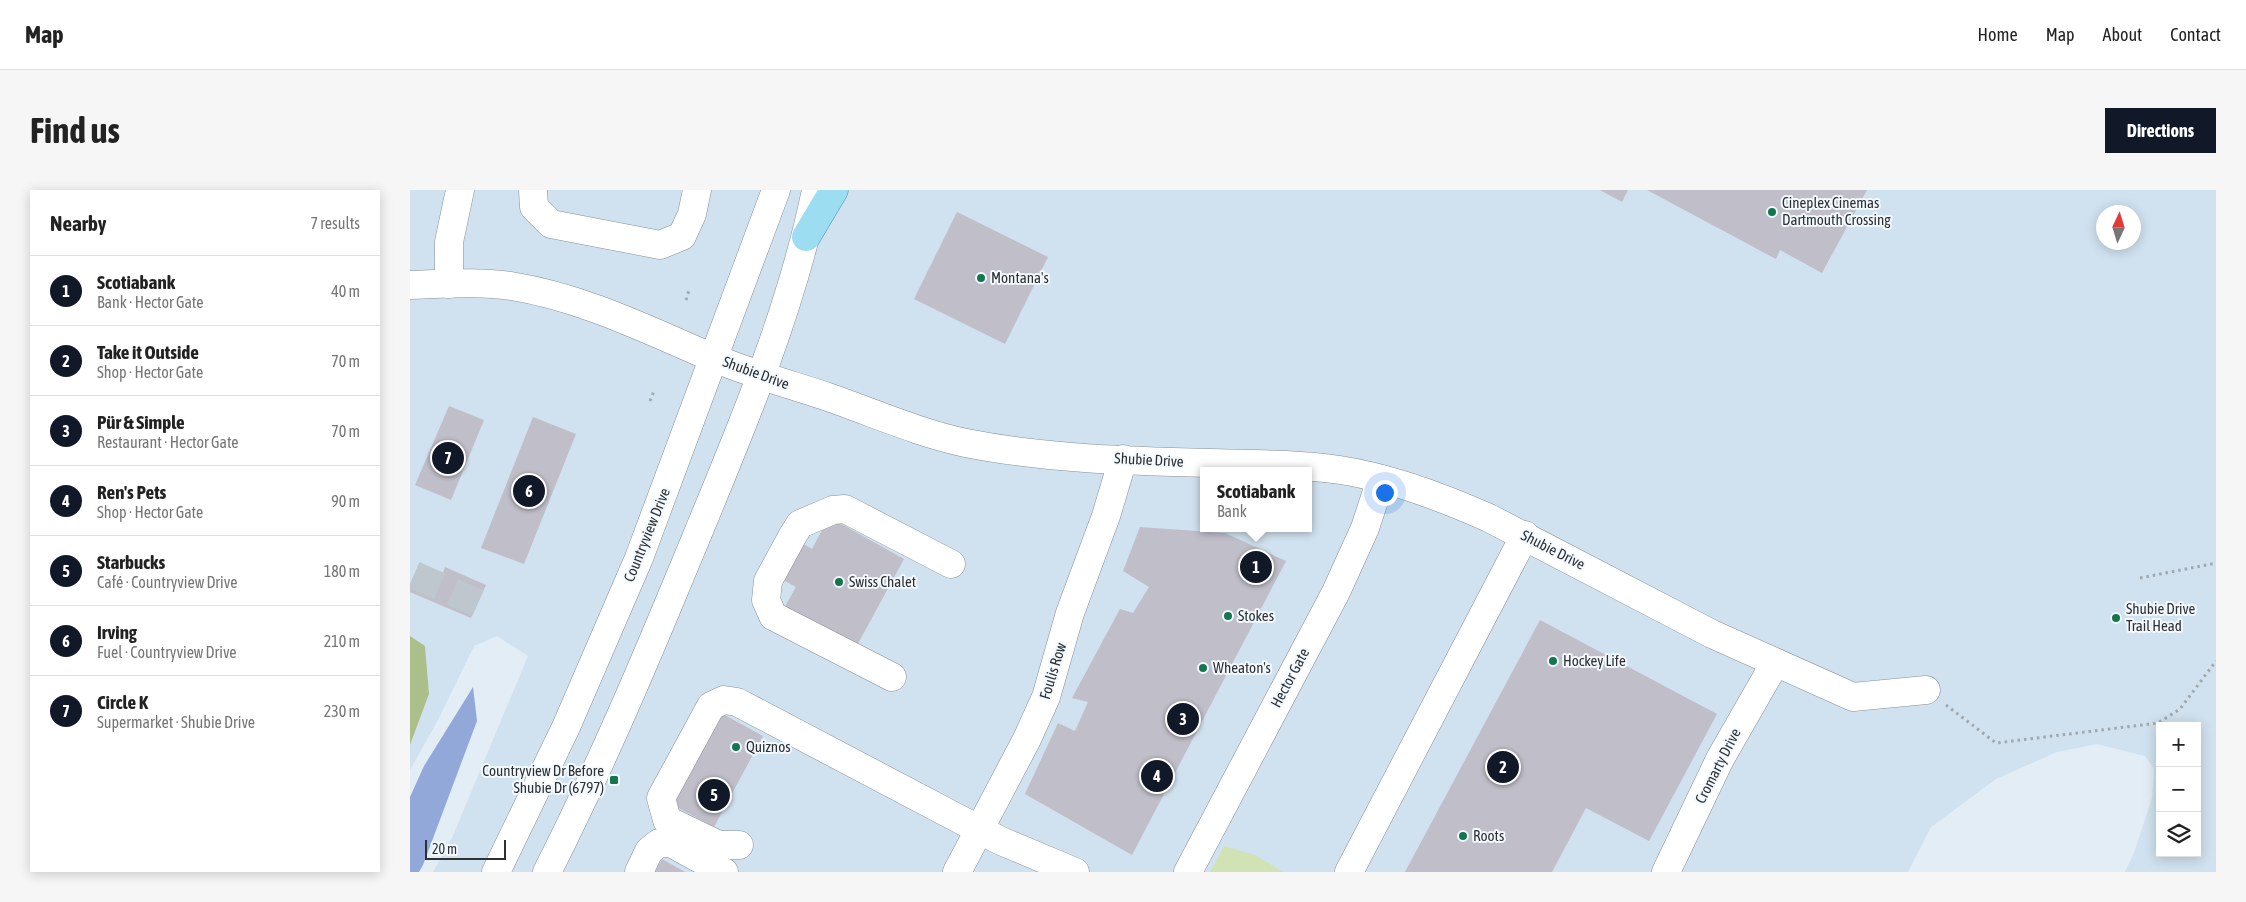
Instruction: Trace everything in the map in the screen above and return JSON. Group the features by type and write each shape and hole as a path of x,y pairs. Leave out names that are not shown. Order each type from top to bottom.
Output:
{"main road":[{"path":"806,237 834,190"}],"street":[{"path":"449,284 449,242 460,190"},
{"path":"533,190 534,207 551,224 660,245 682,236 692,214 697,190"},
{"name":"Countryview Drive","path":"496,872 562,735 661,502 776,190"},
{"path":"547,872 645,661 713,497 785,308 806,237 816,190"},
{"name":"Shubie Drive","path":"410,285 510,286 565,299 654,332 759,376 825,396 928,433 964,443 1032,452 1123,459 1310,467"},
{"name":"Foulis Row","path":"957,872 1027,739 1046,697 1070,613 1106,516 1123,459"},
{"name":"Shubie Drive","path":"1312,467 1341,470 1381,479 1454,503 1525,536 1712,634 1853,697 1926,690"},
{"name":"Hector Gate","path":"1188,872 1336,592 1365,528 1381,479"},
{"path":"892,678 773,616 766,600 768,581 800,524 832,510 845,510 951,564"},
{"path":"1350,872 1525,536"},
{"name":"Cromarty Drive","path":"1666,872 1720,759 1775,663"},
{"path":"739,845 719,845 667,820 662,798 711,706 724,700 737,702 1010,846 1075,872"},
{"path":"639,872 649,851 659,842 672,843 724,872"}],"path":[{"path":"686,300 689,290"},
{"path":"650,401 654,391"},
{"path":"2140,578 2216,563"},
{"path":"1926,690 1996,743 2158,723 2180,710 2216,661"}],"shaded area":[{"path":"410,190 2216,190 2216,872 2125,872 2134,853 2152,798 2154,769 2145,756 2097,744 2057,752 1996,779 1931,827 1908,872 433,872 452,838 528,656 497,636 474,646 438,720 410,770 410,745 429,694 425,646 410,636"}],"green space":[{"path":"410,636 425,646 429,694 410,745"},
{"path":"1224,846 1255,855 1283,872 1210,872"}],"water":[{"path":"473,687 477,721 423,865 419,872 410,872 410,797 424,766"}],"building":[{"path":"1600,190 1628,190 1622,202"},
{"name":"Cineplex Cinemas Dartmouth Crossing","path":"1647,190 1867,190 1822,273 1780,250 1776,259"},
{"name":"Montana's","path":"957,212 1048,257 1005,344 914,299"},
{"path":"449,406 484,420 451,500 415,485"},
{"path":"533,417 576,434 524,564 481,548"},
{"name":"Swiss Chalet","path":"829,517 904,559 854,651 782,612 796,587 778,577 798,541 812,549"},
{"path":"1140,527 1225,533 1286,561 1132,855 1025,794 1058,723 1075,731 1088,702 1072,698 1120,609 1133,613 1149,587 1123,571"},
{"path":"419,563 443,573 445,567 486,585 471,618 410,592 410,585"},
{"path":"1540,620 1717,714 1649,841 1586,808 1552,872 1405,872"},
{"path":"719,712 763,736 714,827 669,803"},
{"path":"662,859 685,872 655,872"}],"tunnel":[{"path":"414,575 478,603"}],"place":[{"name":"Cineplex Cinemas Dartmouth Crossing","path":"1772,212"},
{"name":"Montana's","path":"981,278"},
{"name":"Circle K","path":"448,458"},
{"name":"Irving","path":"529,491"},
{"name":"Scotiabank","path":"1256,567"},
{"name":"Swiss Chalet","path":"839,582"},
{"name":"Stokes","path":"1228,616"},
{"name":"Shubie Drive Trail Head","path":"2116,618"},
{"name":"Hockey Life","path":"1553,661"},
{"name":"Wheaton's","path":"1203,668"},
{"name":"Pür & Simple","path":"1183,719"},
{"name":"Quiznos","path":"736,747"},
{"name":"Take it Outside","path":"1503,767"},
{"name":"Ren's Pets","path":"1157,776"},
{"name":"Countryview Dr Before Shubie Dr (6797)","path":"614,780"},
{"name":"Starbucks","path":"714,795"},
{"name":"Roots","path":"1463,836"}]}
